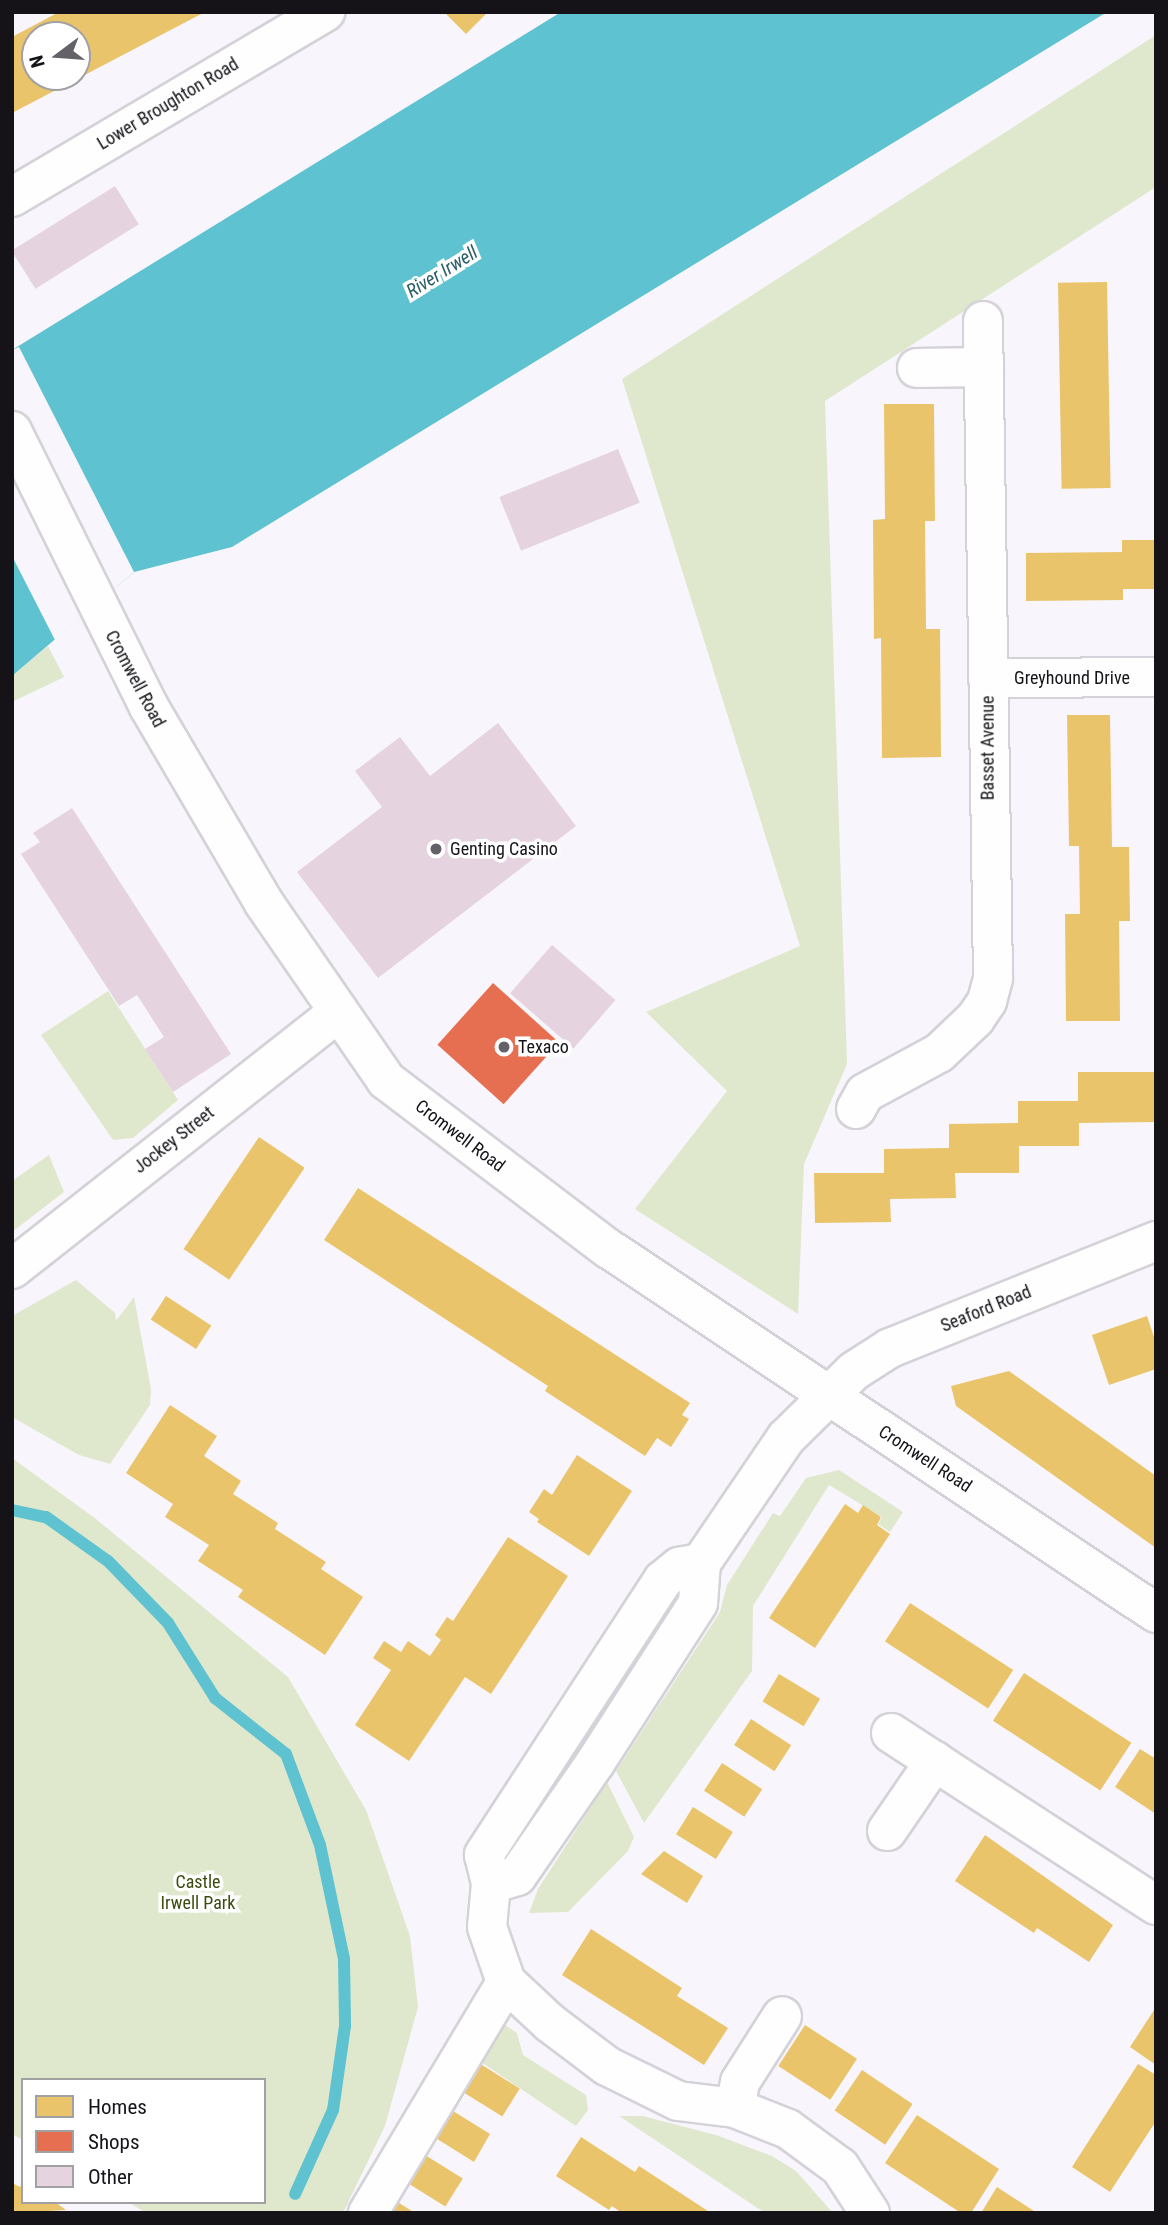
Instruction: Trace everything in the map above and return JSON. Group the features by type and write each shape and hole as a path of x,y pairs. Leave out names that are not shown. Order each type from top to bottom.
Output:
{"main road":[{"name":"Lower Broughton Road","path":"12,197 325,12"},
{"name":"Basset Avenue","path":"856,1109 865,1093 939,1053 987,1001 993,978 983,321"},
{"path":"917,368 984,367"},
{"name":"Cromwell Road","path":"12,431 96,605 205,805 337,1013 386,1080 609,1249 827,1397 1156,1613"},
{"name":"Greyhound Drive","path":"988,678 1156,677"},
{"name":"Jockey Street","path":"12,1269 337,1013"},
{"name":"Seaford Road","path":"506,1982 487,1927 491,1884 484,1854 663,1580 679,1567 701,1563 786,1438 854,1371 890,1348 1156,1241"},
{"path":"891,1732 1156,1905"},
{"path":"887,1831 935,1761"},
{"path":"368,2213 506,1982 550,2023 607,2066 678,2101 735,2108 815,2145 839,2167 863,2202"},
{"path":"735,2108 740,2082 782,2017"}],"green space":[{"path":"1156,35 1156,187 825,401 847,1064 804,1164 798,1314 635,1209 727,1091 646,1012 800,946 622,379"},
{"path":"48,646 64,677 12,702 12,676"},
{"path":"108,991 178,1100 133,1138 113,1140 41,1035"},
{"path":"49,1155 64,1192 12,1232 12,1181"},
{"path":"76,1280 115,1313 116,1321 134,1297 151,1389 150,1405 110,1464 79,1455 12,1417 12,1316"},
{"name":"Castle Irwell Park","path":"12,1458 96,1519 288,1677 366,1810 410,1936 418,2007 385,2126 343,2213 146,2213 131,2204 266,2204 266,2078 21,2078 21,2139 12,2134"},
{"path":"839,1470 903,1512 890,1532 878,1524 882,1517 829,1485 753,1606 752,1671 644,1823 616,1771 720,1612 727,1585 773,1513 780,1516 806,1478"},
{"path":"607,1782 634,1837 628,1851 568,1912 529,1913 538,1889"},
{"path":"499,2021 517,2033 523,2055 586,2095 588,2110 576,2126 475,2058"},
{"path":"619,2116 643,2116 716,2135 772,2156 796,2171 833,2213 765,2213"}],"water":[{"name":"River Irwell","path":"561,12 1107,12 232,547 134,572 12,676 12,350"}],"pier":[{"path":"19,347 134,572 55,640 12,556 12,350"}],"building: Homes":[{"path":"59,12 205,12 91,72 91,21 42,21"},
{"path":"444,12 488,12 466,34"},
{"path":"21,32 21,91 54,91 12,113 12,37"},
{"path":"1107,282 1111,488 1062,489 1058,283"},
{"path":"884,404 934,404 935,521 925,521 926,629 940,629 941,757 882,758 881,638 874,639 873,520 885,519"},
{"path":"1122,540 1156,540 1156,589 1123,589 1123,600 1026,601 1026,553 1122,552"},
{"path":"1067,715 1110,715 1112,847 1129,847 1130,921 1119,921 1120,1021 1066,1021 1065,914 1080,914 1079,846 1069,846"},
{"path":"1078,1072 1156,1072 1156,1122 1079,1123 1079,1146 1019,1146 1019,1173 955,1173 956,1198 890,1199 891,1222 815,1223 814,1173 884,1173 884,1149 949,1148 949,1124 1018,1123 1018,1101 1078,1101"},
{"path":"259,1137 305,1168 229,1280 184,1249"},
{"path":"358,1188 690,1403 682,1415 689,1419 671,1447 657,1438 645,1456 545,1391 548,1386 324,1240"},
{"path":"166,1296 211,1325 196,1349 151,1319"},
{"path":"1147,1316 1156,1343 1156,1369 1109,1385 1092,1335"},
{"path":"1009,1371 1156,1476 1156,1548 956,1406 951,1386"},
{"path":"170,1405 217,1436 204,1456 241,1481 233,1494 278,1523 275,1529 326,1562 321,1569 363,1597 325,1655 238,1597 243,1590 198,1561 209,1545 165,1517 173,1504 126,1473"},
{"path":"577,1455 632,1491 589,1556 537,1522 539,1519 529,1512 544,1489 552,1495"},
{"path":"845,1504 858,1513 863,1505 881,1517 877,1525 890,1534 815,1648 769,1618"},
{"path":"508,1537 568,1576 491,1694 465,1677 409,1761 355,1725 391,1670 373,1658 384,1641 401,1652 408,1641 430,1656 441,1640 435,1635 447,1617 453,1621"},
{"path":"910,1603 1013,1670 988,1709 885,1642"},
{"path":"1024,1673 1131,1743 1100,1791 993,1721"},
{"path":"779,1674 820,1699 804,1726 763,1701"},
{"path":"751,1719 791,1745 774,1771 734,1745"},
{"path":"1140,1749 1156,1759 1156,1814 1115,1787"},
{"path":"722,1763 762,1789 744,1817 704,1791"},
{"path":"693,1807 733,1832 716,1859 676,1834"},
{"path":"985,1835 1113,1925 1089,1962 1037,1928 1034,1933 955,1881"},
{"path":"664,1851 703,1876 687,1903 641,1874"},
{"path":"591,1929 682,1988 677,1996 728,2028 704,2065 562,1975"},
{"path":"1156,2007 1156,2065 1130,2047"},
{"path":"805,2025 857,2059 830,2100 778,2066"},
{"path":"474,2060 520,2089 502,2117 457,2088"},
{"path":"1138,2064 1156,2075 1156,2121 1110,2192 1072,2167"},
{"path":"862,2070 913,2104 885,2145 835,2111"},
{"path":"445,2106 490,2134 474,2162 434,2137"},
{"path":"917,2115 999,2169 971,2213 961,2213 885,2163"},
{"path":"581,2137 635,2172 639,2166 711,2213 622,2213 612,2206 609,2210 556,2176"},
{"path":"417,2150 463,2179 445,2207 400,2178"},
{"path":"12,2183 21,2186 21,2204 58,2204 66,2210 12,2213"},
{"path":"997,2187 1037,2213 981,2213"},
{"path":"388,2196 415,2213 384,2213"}],"building: Shops":[{"path":"493,983 559,1043 504,1104 437,1045"}],"building: Other":[{"path":"115,186 139,224 35,289 12,250"},
{"path":"618,449 640,503 521,551 499,497"},
{"name":"Genting Casino","path":"498,723 576,826 378,978 297,872 382,807 355,771 400,737 430,776"},
{"path":"72,808 231,1054 173,1092 145,1049 164,1037 137,995 119,1006 21,854 40,842 33,833"},
{"path":"552,945 615,1000 573,1048 510,993"}],"waterway":[{"path":"12,1510 46,1517 108,1561 168,1623 215,1698 286,1754 320,1845 344,1959 345,2026 333,2110 295,2194"}],"place":[{"name":"Genting Casino","path":"436,849"},
{"name":"Texaco","path":"504,1047"}]}
